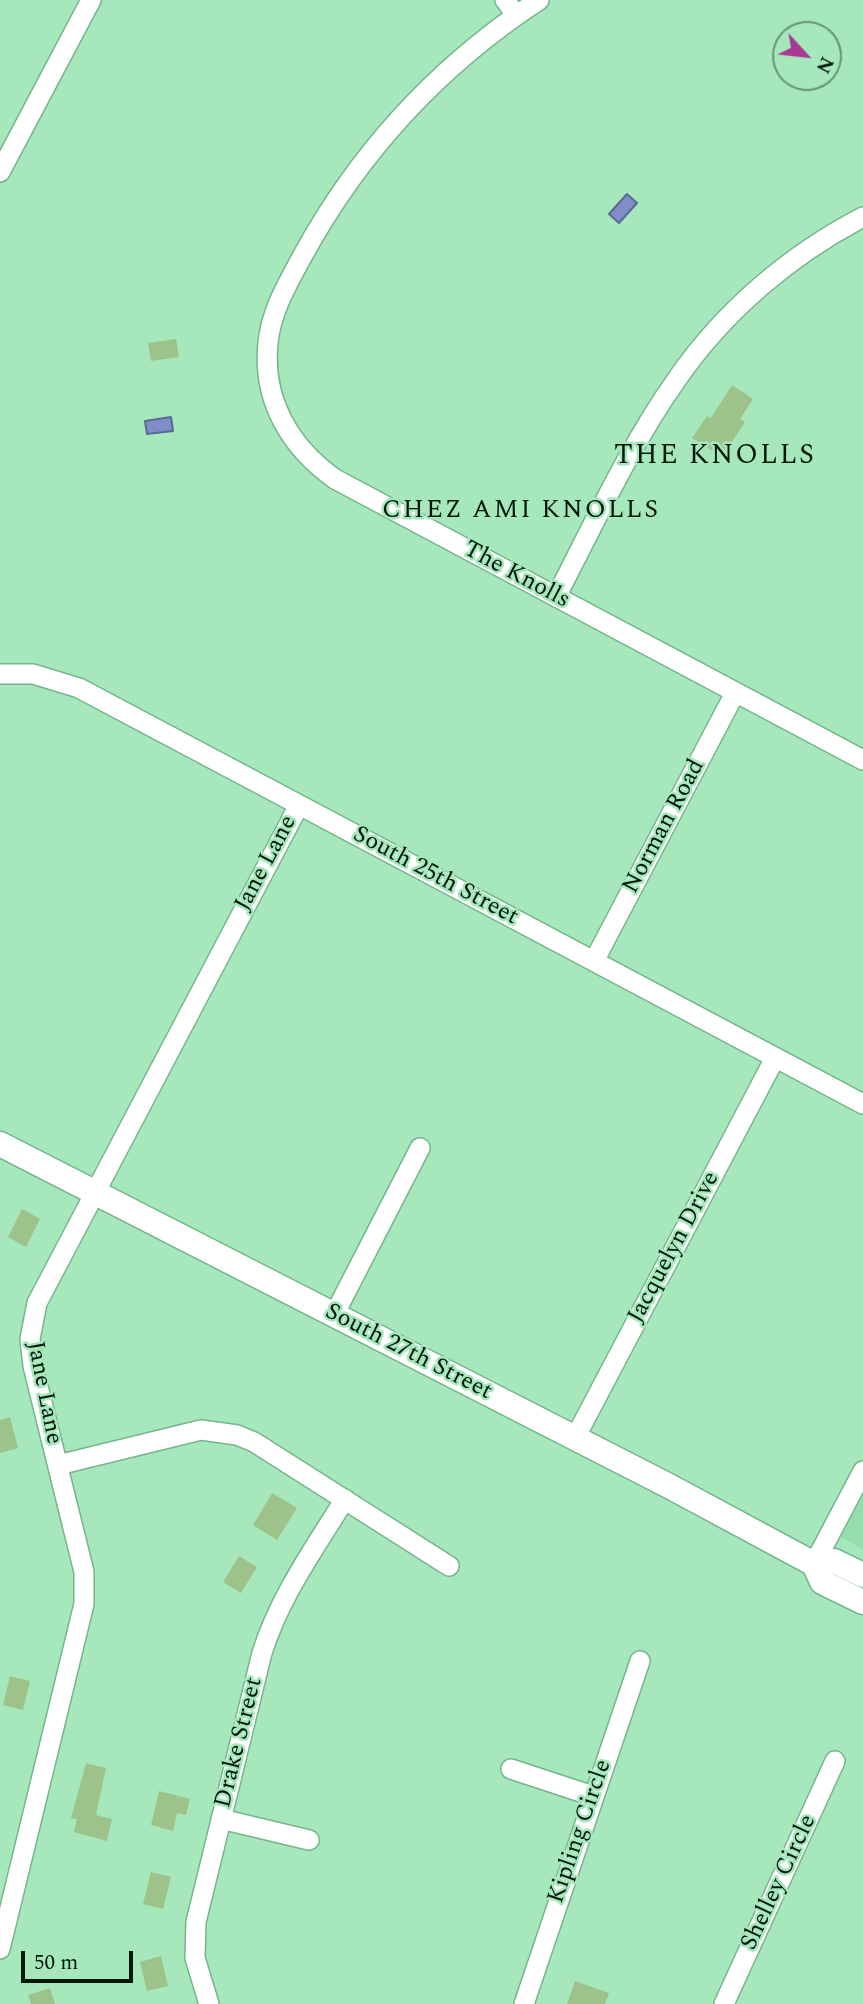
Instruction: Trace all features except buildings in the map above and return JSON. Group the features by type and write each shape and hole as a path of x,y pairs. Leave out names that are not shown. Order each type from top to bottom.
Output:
{"main road":[{"name":"South 27th Street","path":"0,1144 575,1438 814,1564 834,1561 863,1575"},
{"name":"South 27th Street","path":"814,1564 822,1582 863,1602"}],"street":[{"path":"0,172 91,0"},
{"name":"The Knolls","path":"540,0 511,8 477,45 429,88 372,149 341,191 316,232 275,310 268,344 267,366 273,398 286,429 316,466 335,479 863,760"},
{"path":"556,597 653,415 677,377 740,305 774,275 810,248 863,216"},
{"name":"South 25th Street","path":"0,674 33,674 79,688 863,1104"},
{"name":"Norman Road","path":"594,961 735,692"},
{"name":"Jane Lane","path":"0,1949 8,1878 84,1605 84,1572 30,1353 32,1321 37,1303 94,1192 299,804"},
{"name":"Jacquelyn Drive","path":"575,1438 775,1058"},
{"path":"334,1315 420,1147"},
{"path":"58,1465 183,1433 219,1431 254,1442 449,1566"},
{"path":"814,1564 863,1471"},
{"name":"Drake Street","path":"209,2004 195,1958 196,1922 270,1626 284,1597 345,1499"},
{"name":"Kipling Circle","path":"524,2004 640,1661"},
{"name":"Shelley Circle","path":"724,2004 835,1761"},
{"path":"511,1769 593,1796"},
{"path":"221,1819 309,1840"}],"shaded area":[{"path":"863,1471 863,1549 831,1532"}],"water":[{"path":"627,194 637,203 619,223 609,214"},
{"path":"171,417 173,431 147,434 145,421"}],"district":[{"name":"THE KNOLLS","path":"715,458"},
{"name":"CHEZ AMI KNOLLS","path":"521,512"}]}
